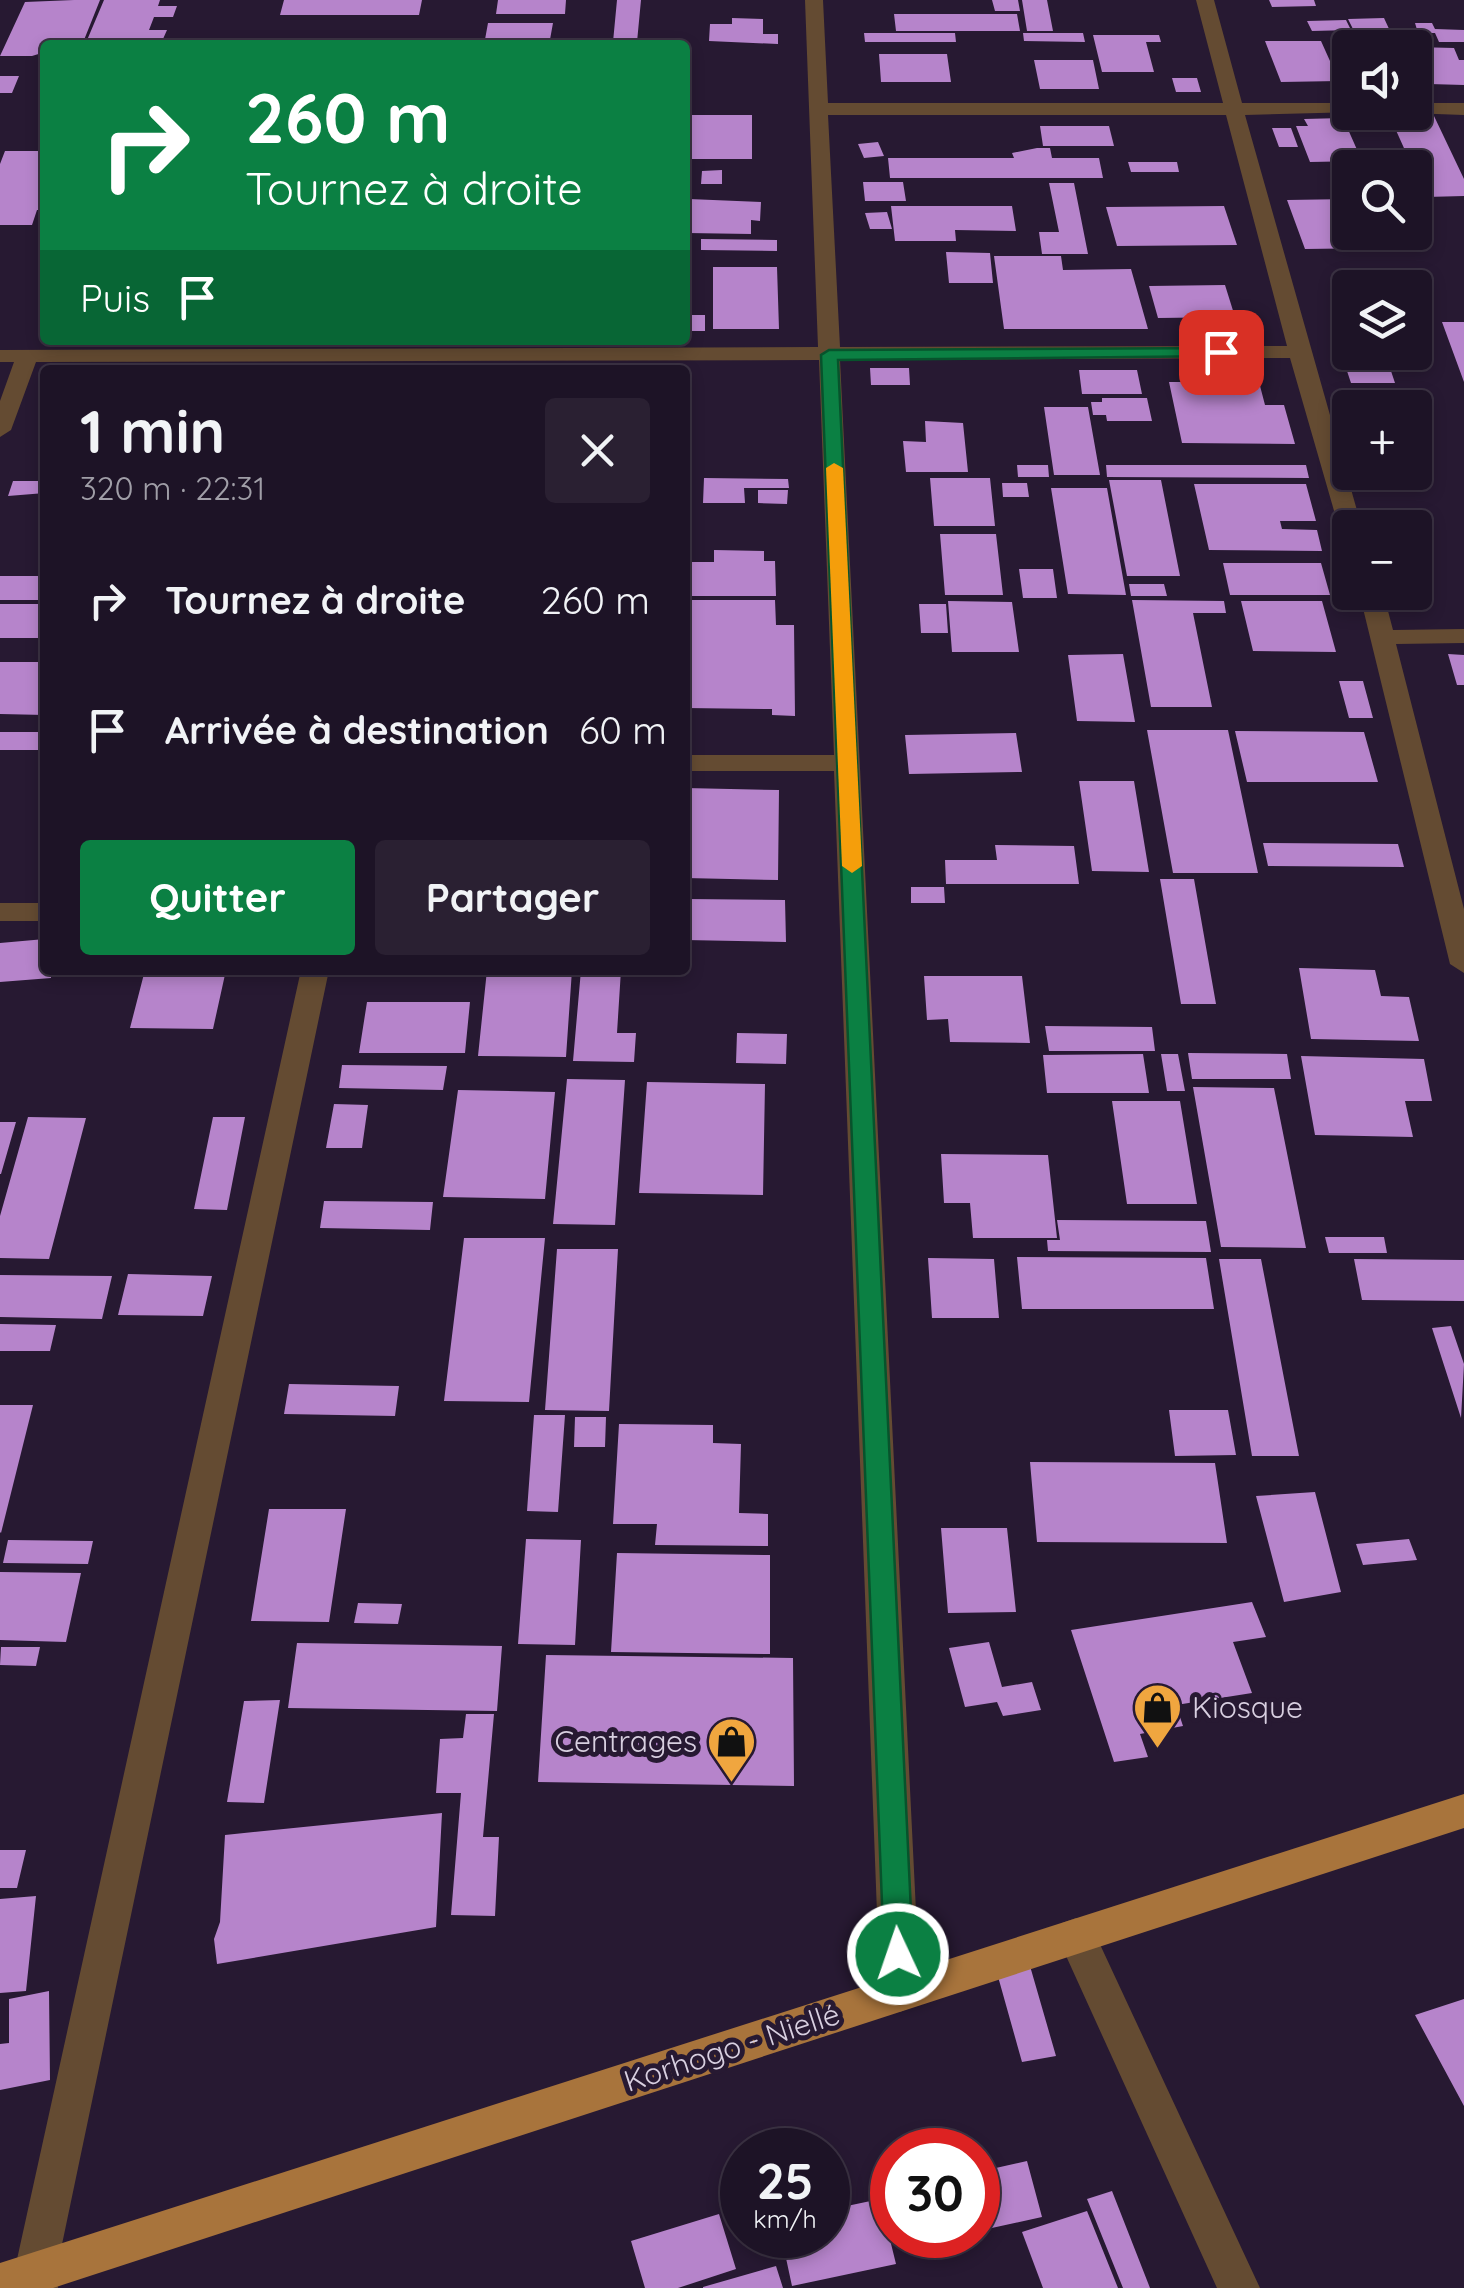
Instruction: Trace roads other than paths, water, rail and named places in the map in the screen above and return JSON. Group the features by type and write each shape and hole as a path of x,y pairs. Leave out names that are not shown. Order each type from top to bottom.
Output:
{"main road":[{"name":"Korhogo - Niellé","path":"24,2282 1464,1812"}],"street":[{"path":"814,0 900,1993"},
{"path":"1205,0 1346,510"},
{"path":"816,109 1332,108"},
{"path":"1432,108 1464,108"},
{"path":"0,356 421,364 829,355 1299,352"},
{"path":"0,430 28,356"},
{"path":"1376,610 1464,964"},
{"path":"1384,637 1464,636"},
{"path":"690,763 847,763"},
{"path":"0,912 40,912"},
{"path":"24,2282 315,975"},
{"path":"1076,1936 1238,2288"}],"place":[{"name":"Kiosque","path":"1157,1750"},
{"name":"Centrages","path":"732,1784"}]}
